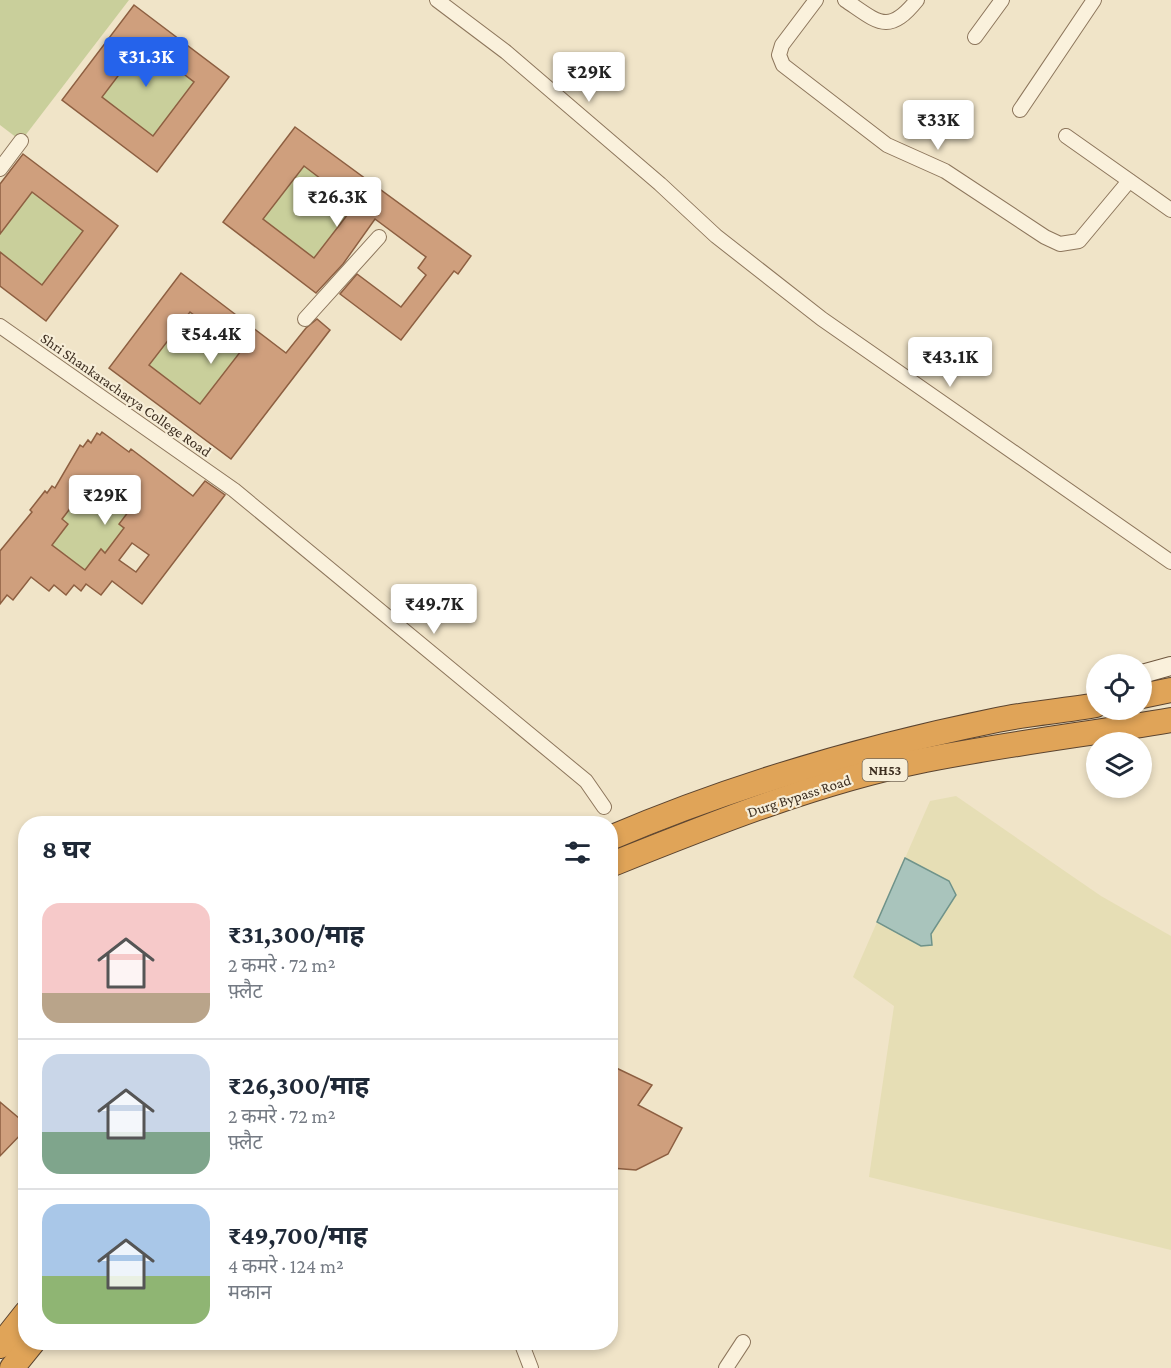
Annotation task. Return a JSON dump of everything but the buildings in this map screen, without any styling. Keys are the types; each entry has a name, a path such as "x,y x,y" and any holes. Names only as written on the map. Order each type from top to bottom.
{"highway":[{"path":"1152,694 1171,690"},
{"name":"Durg Bypass Road","path":"618,835 669,813 846,756 1000,719 1086,706"},
{"name":"Durg Bypass Road","path":"618,862 678,837 843,781 925,760 1171,720"},
{"path":"0,1346 18,1323"},
{"path":"12,1368 27,1350"}],"street":[{"path":"437,0 515,60 660,183 716,236 822,319 1171,562"},
{"path":"816,0 782,45 779,55 783,65 887,145 945,171 1046,237 1060,244 1079,241 1129,180"},
{"path":"845,0 874,19 890,22 901,18 917,0"},
{"path":"975,37 1002,0"},
{"path":"1020,110 1094,0"},
{"path":"1066,136 1171,210"},
{"path":"0,169 21,141"},
{"path":"305,319 379,237"},
{"name":"Shri Shankaracharya College Road","path":"0,326 234,490 586,781 604,807"},
{"path":"1152,671 1171,666"},
{"path":"726,1368 743,1342"},
{"path":"524,1350 531,1368"}],"shaded area":[{"path":"956,796 1101,896 1171,936 1171,1250 869,1177 894,1006 853,977 930,801"}],"green space":[{"path":"0,0 129,0 21,141 0,125"},
{"path":"143,43 194,82 153,136 102,97"},
{"path":"304,166 355,205 314,258 263,219"},
{"path":"32,192 83,231 42,285 0,252 0,234"},
{"path":"190,312 241,351 200,404 149,365"},
{"path":"103,470 106,481 135,503 124,528 105,553 100,550 92,562 90,574 46,540 60,535 68,524 62,519 82,493 90,499 97,489"}],"water":[{"path":"905,858 949,881 956,895 931,934 932,945 921,946 877,922"}]}
